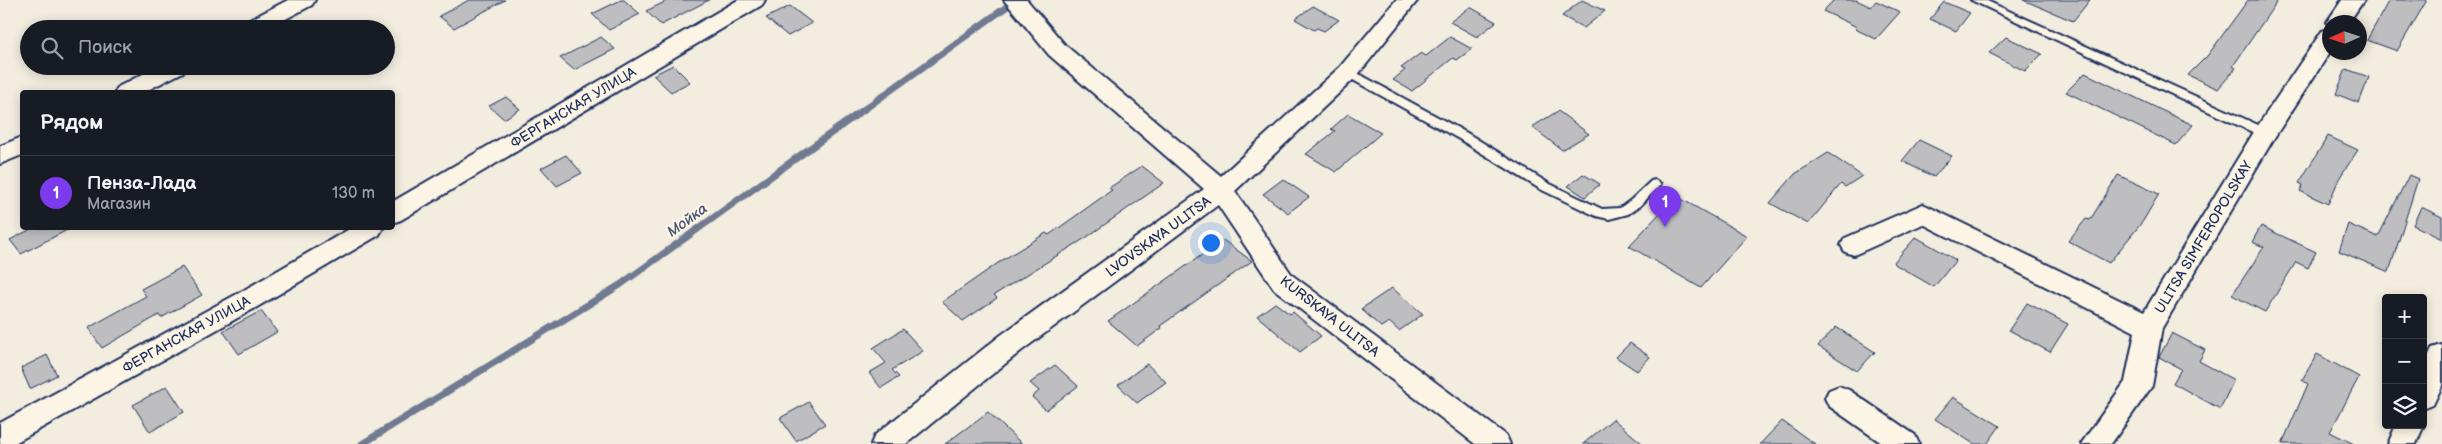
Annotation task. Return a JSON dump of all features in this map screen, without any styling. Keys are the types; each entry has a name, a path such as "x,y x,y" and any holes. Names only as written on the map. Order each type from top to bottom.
{"street":[{"path":"267,20 304,0"},
{"name":"ФЕРГАНСКАЯ УЛИЦА","path":"395,212 754,0"},
{"name":"KURSKAYA ULITSA","path":"1015,0 1057,50 1221,190 1283,282 1496,444"},
{"name":"LVOVSKAYA ULITSA","path":"885,444 1011,343 1221,190 1348,72 1407,0"},
{"path":"2343,15 2353,0"},
{"name":"ULITSA SIMFEROPOLSKAY","path":"2095,444 2138,386 2149,327 2265,133 2322,48"},
{"path":"130,90 159,75"},
{"path":"0,156 20,146"},
{"path":"1854,245 1923,213 2149,327"},
{"name":"ФЕРГАНСКАЯ УЛИЦА","path":"0,436 248,300 367,230"},
{"path":"2427,388 2442,356"},
{"path":"1839,398 1905,444"},
{"path":"2402,444 2408,429"}],"lane":[{"path":"1976,0 2265,133"},
{"path":"1348,72 1463,136 1544,186 1600,213 1610,215 1625,213 1655,184"}],"building":[{"path":"469,0 505,0 454,28 439,16"},
{"path":"624,0 640,14 609,30 592,14"},
{"path":"669,0 709,0 661,25 646,11"},
{"path":"1582,0 1605,11 1584,28 1562,16"},
{"path":"1834,0 1856,0 1871,7 1876,1 1900,12 1876,39 1855,29 1857,27 1823,11"},
{"path":"2023,0 2090,0 2073,21"},
{"path":"2248,0 2278,0 2233,66 2236,68 2218,89 2188,75 2208,55"},
{"path":"2389,0 2427,0 2397,51 2367,40"},
{"path":"1944,2 1970,13 1956,31 1930,19"},
{"path":"790,6 812,23 788,36 766,18"},
{"path":"1313,6 1339,20 1324,31 1317,28 1314,30 1295,19"},
{"path":"1470,7 1496,22 1477,37 1450,22"},
{"path":"601,37 615,49 574,70 560,58"},
{"path":"1450,37 1472,49 1457,60 1453,58 1412,91 1393,80 1405,70 1401,68 1421,53 1426,56"},
{"path":"2006,37 2042,54 2025,71 1989,53"},
{"path":"673,65 690,82 671,92 653,75"},
{"path":"2346,69 2369,77 2359,103 2336,94"},
{"path":"2085,73 2193,125 2176,145 2066,92"},
{"path":"506,97 520,109 504,119 489,106"},
{"path":"1558,111 1589,134 1562,150 1532,127"},
{"path":"1348,114 1381,133 1336,172 1306,154 1335,131 1331,129"},
{"path":"2328,136 2358,150 2340,177 2328,204 2300,191 2303,185 2299,183"},
{"path":"1919,140 1952,156 1934,177 1902,161"},
{"path":"1828,153 1862,176 1845,187 1841,184 1808,224 1770,203 1795,174"},
{"path":"566,155 582,173 557,186 541,168"},
{"path":"1142,166 1164,183 1087,237 994,295 997,298 963,321 942,302 1001,261 1046,233 1049,235 1112,190 1109,188"},
{"path":"1583,174 1600,184 1585,197 1568,186"},
{"path":"2118,175 2159,194 2143,221 2109,263 2068,241 2086,219 2090,220"},
{"path":"2409,175 2418,179 2389,272 2339,251 2348,224 2378,237"},
{"path":"1283,179 1309,197 1288,213 1263,194"},
{"path":"1676,196 1747,236 1701,288 1629,246"},
{"path":"2421,207 2442,217 2442,239 2413,225"},
{"path":"2261,226 2316,252 2308,268 2296,262 2265,312 2232,295 2264,247 2252,242"},
{"path":"29,230 67,230 21,254 10,240"},
{"path":"1916,237 1956,260 1934,287 1893,263"},
{"path":"1223,240 1252,261 1160,326 1162,328 1137,346 1108,321"},
{"path":"182,267 202,295 161,318 159,315 102,348 88,328 146,296 141,289"},
{"path":"1392,288 1423,314 1399,331 1389,322 1381,327 1361,309"},
{"path":"1275,303 1290,314 1293,312 1321,336 1300,352 1257,316"},
{"path":"2027,303 2068,324 2050,352 2009,330"},
{"path":"261,311 277,332 239,354 223,331"},
{"path":"1836,327 1875,352 1857,371 1818,346"},
{"path":"903,329 923,351 892,370 899,377 881,388 869,373 886,363 873,348"},
{"path":"2172,333 2205,350 2199,361 2234,380 2220,409 2173,383 2181,369 2159,357"},
{"path":"1630,343 1650,357 1637,371 1616,357"},
{"path":"2317,354 2359,377 2330,432 2354,444 2282,444 2308,384 2302,380"},
{"path":"47,355 57,375 30,389 21,368"},
{"path":"1147,364 1166,382 1137,403 1118,385"},
{"path":"1055,365 1078,386 1046,410 1032,397 1039,391 1030,383"},
{"path":"167,386 184,412 150,432 133,405"},
{"path":"1953,397 2000,426 1987,444 1974,444 1935,419"},
{"path":"809,402 825,424 796,441 780,418"},
{"path":"988,412 1022,444 945,444"},
{"path":"1613,419 1643,444 1583,444"},
{"path":"1782,421 1815,444 1760,444"}],"waterway":[{"name":"Мойка","path":"362,444 620,285 1016,0"}],"place":[{"name":"Пенза-Лада","path":"1665,227"}]}
